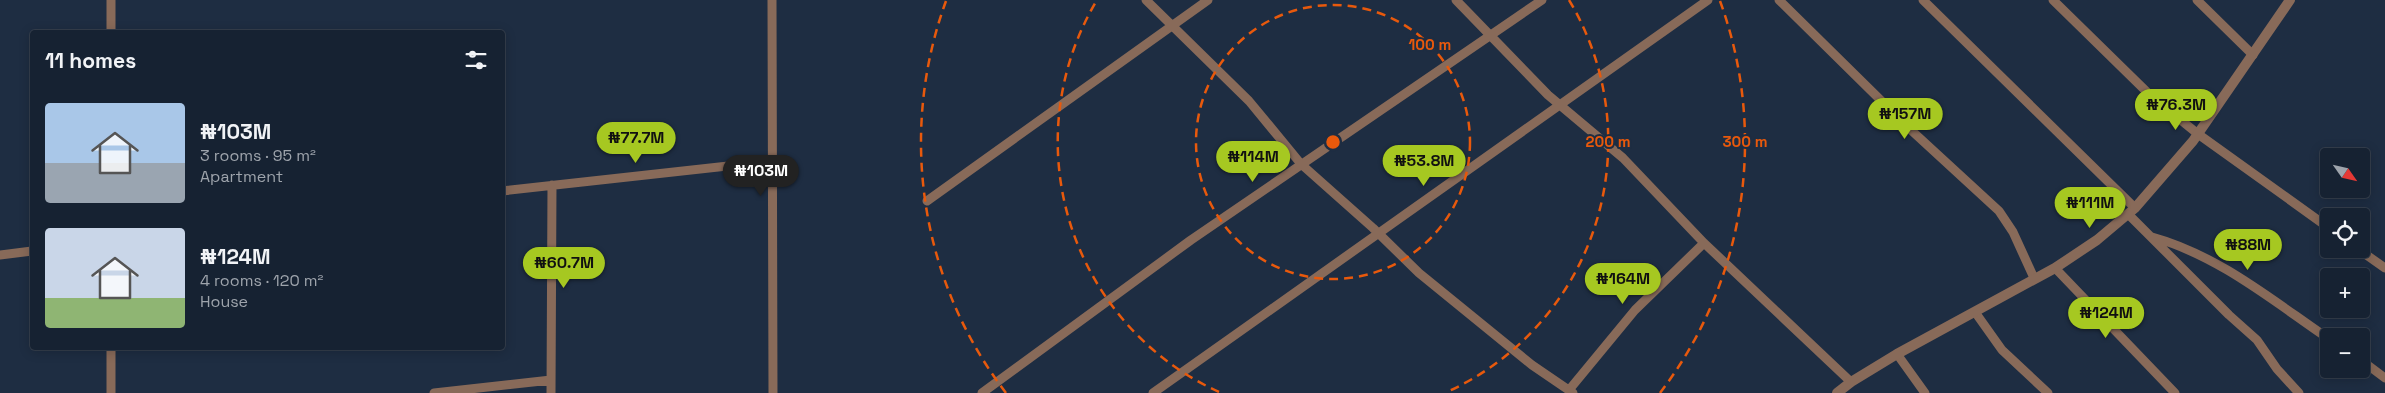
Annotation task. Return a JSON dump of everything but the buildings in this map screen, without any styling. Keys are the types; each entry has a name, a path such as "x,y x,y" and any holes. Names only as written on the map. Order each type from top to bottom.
{"street":[{"path":"111,30 112,0"},
{"path":"772,0 773,393"},
{"path":"1146,0 1249,101 1301,164 1419,273 1532,365 1571,392 1634,310 1704,243"},
{"path":"927,201 1208,0"},
{"path":"1456,0 1560,105 1623,158 1704,243 1851,382"},
{"path":"982,393 1191,240 1542,0"},
{"path":"1153,393 1708,0"},
{"path":"1779,0 1912,131 1999,211 2014,232 2034,278"},
{"path":"1923,0 2132,211 2152,237 2223,309 2257,340 2277,369 2298,393"},
{"path":"2053,0 2150,95 2198,134 2320,222"},
{"path":"2197,0 2253,54"},
{"path":"1837,393 1851,382 1897,354 2055,268 2097,240 2132,211 2198,134 2290,0"},
{"path":"505,191 773,161"},
{"path":"551,393 552,185"},
{"path":"2152,237 2177,244 2205,257 2320,332"},
{"path":"0,255 30,251"},
{"path":"2370,257 2385,268"},
{"path":"2055,268 2175,393"},
{"path":"1974,312 2002,350 2048,393"},
{"path":"111,350 111,393"},
{"path":"1897,354 1925,393"},
{"path":"2370,367 2385,378"},
{"path":"434,393 551,380"}]}
